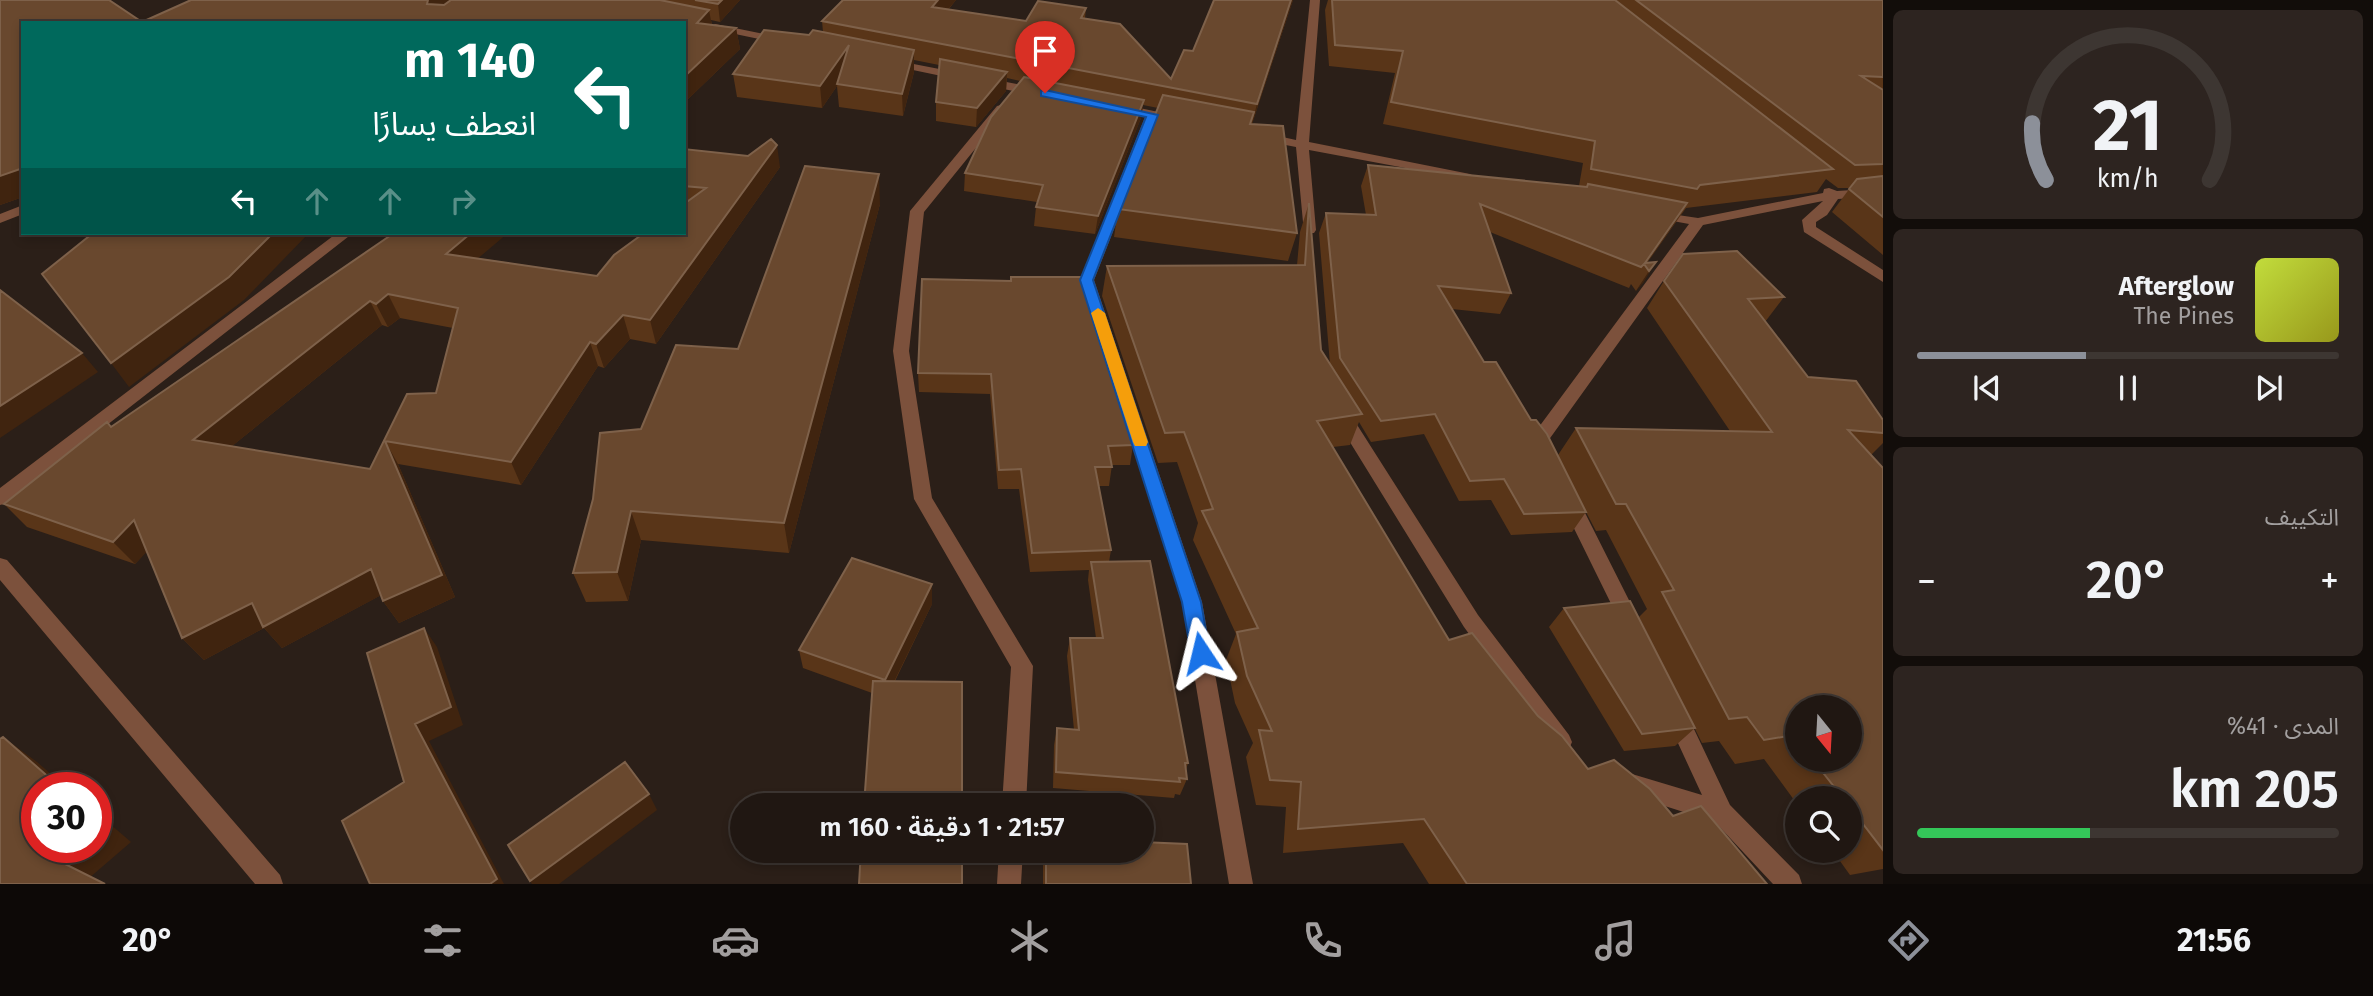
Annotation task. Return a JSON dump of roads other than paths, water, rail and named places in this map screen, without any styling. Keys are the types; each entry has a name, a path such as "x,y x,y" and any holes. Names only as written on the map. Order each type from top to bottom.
{"street":[{"path":"1310,242 1302,145 1315,0"},
{"path":"703,25 799,44"},
{"path":"881,61 1045,93"},
{"path":"1015,793 1022,666 923,499 901,351 917,211 1018,88"},
{"path":"1112,107 1193,123"},
{"path":"1152,115 1087,280 1192,602 1241,884"},
{"path":"1248,134 1480,180"},
{"path":"1644,211 1698,222 1828,191 1883,192"},
{"path":"1828,191 1822,212 1809,219 1809,229 1883,277"},
{"path":"0,219 21,210"},
{"path":"1551,464 1539,440 1698,222"},
{"path":"0,498 343,235"},
{"path":"1328,392 1471,621 1573,758"},
{"path":"1563,488 1642,646"},
{"path":"0,566 271,884"},
{"path":"1666,694 1722,813 1790,884"},
{"path":"1619,781 1722,813"},
{"path":"1009,884 1010,863"}]}
